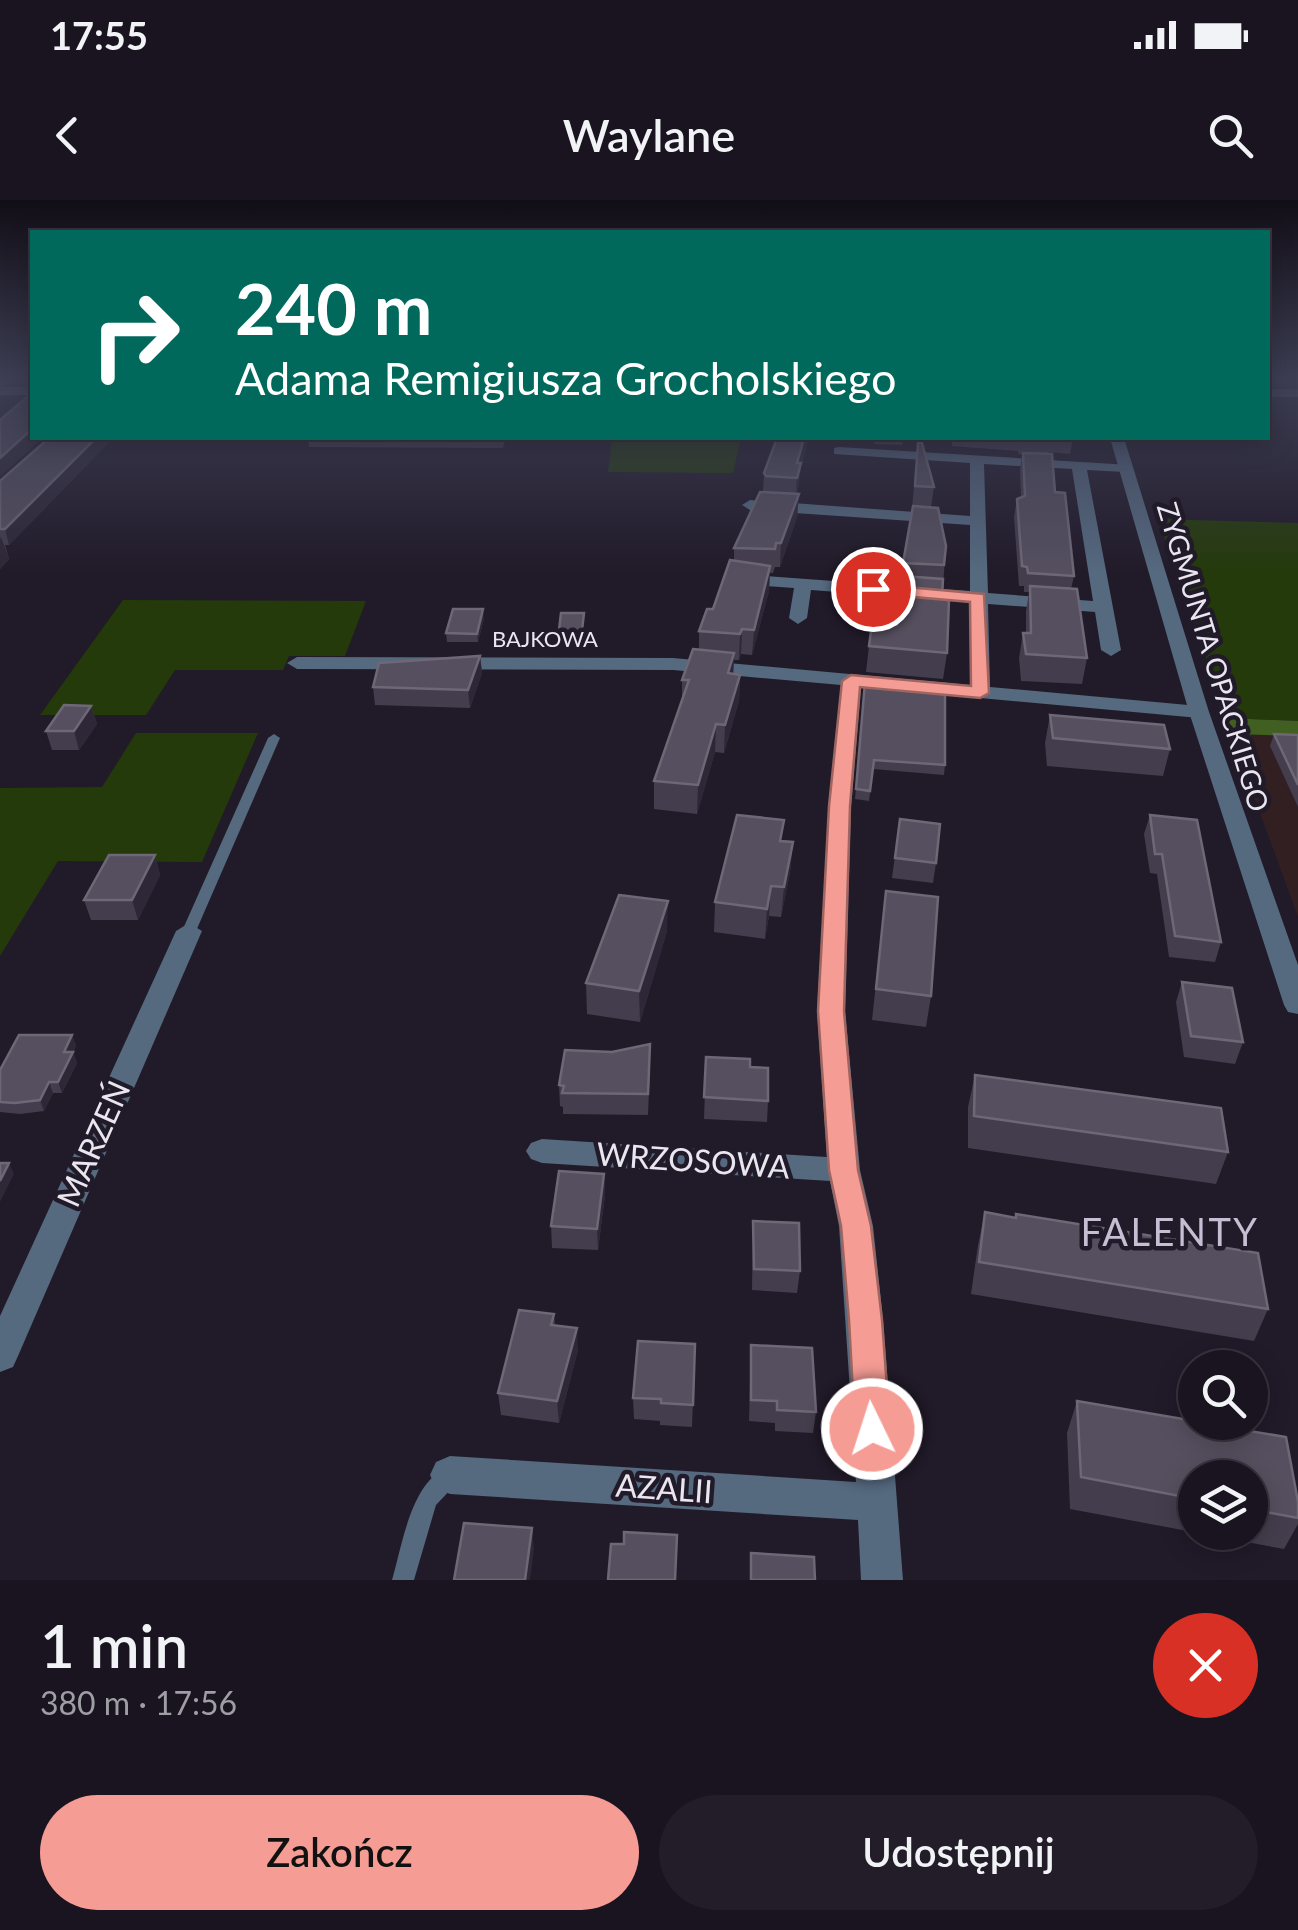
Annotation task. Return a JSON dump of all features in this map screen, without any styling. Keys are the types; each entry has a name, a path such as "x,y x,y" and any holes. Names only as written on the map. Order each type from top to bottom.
{"street":[{"path":"929,457 930,443"},
{"name":"ZYGMUNTA OPACKIEGO","path":"1119,443 1199,712 1298,1006"},
{"path":"839,450 1126,468"},
{"path":"977,460 980,693"},
{"path":"1079,466 1111,650"},
{"path":"750,504 821,516 977,521"},
{"path":"736,579 1103,607"},
{"path":"798,618 803,584"},
{"name":"BAJKOWA","path":"298,663 673,664 1199,712"},
{"path":"851,681 840,806 831,999 844,1170 856,1226 866,1320 882,1580"},
{"name":"MARZEŃ","path":"0,1356 188,931"},
{"name":"WRZOSOWA","path":"542,1151 844,1170"},
{"name":"AZALII","path":"450,1476 877,1502"}],"lane":[{"path":"188,931 274,738"},
{"path":"403,1580 427,1500 436,1485 450,1476"}],"shaded area":[{"path":"1231,734 1298,736 1298,917"}],"green space":[{"path":"611,443 740,443 733,473 608,472"},
{"path":"1158,519 1298,523 1298,721 1226,718"},
{"path":"123,600 366,601 345,656 289,656 283,670 175,670 146,715 40,715"},
{"path":"1226,718 1298,721 1298,736 1231,734"},
{"path":"136,733 258,733 202,862 58,861 0,956 0,788 102,787"}],"building":[{"path":"0,443 16,443 0,458"},
{"path":"43,443 91,443 5,529 0,529 0,481"},
{"path":"775,443 802,443 797,478 764,473"},
{"path":"918,443 922,443 934,487 915,486"},
{"path":"1023,453 1052,454 1055,492 1065,493 1074,576 1028,573 1027,567 1022,566 1017,499 1025,496"},
{"path":"760,492 799,494 781,543 776,543 775,549 734,548"},
{"path":"913,506 938,508 946,546 944,565 903,563"},
{"path":"730,560 770,566 754,630 742,629 740,634 699,631 707,609 713,609"},
{"path":"902,576 943,579 942,598 949,599 947,653 869,646 872,623 897,625"},
{"path":"1030,586 1077,589 1087,658 1026,654 1023,633 1031,633"},
{"path":"453,609 483,609 477,634 446,633"},
{"path":"561,613 584,613 581,639 558,639"},
{"path":"693,649 734,653 728,673 740,675 725,725 716,724 698,785 654,781 689,680 682,680"},
{"path":"480,656 468,690 373,687 379,663"},
{"path":"865,682 945,689 945,765 874,760 870,791 856,789"},
{"path":"64,705 91,706 74,731 46,731"},
{"path":"1050,715 1164,725 1170,749 1053,738"},
{"path":"1274,734 1298,735 1298,785"},
{"path":"737,815 784,820 780,841 793,842 784,887 771,886 767,909 715,902"},
{"path":"1150,815 1197,820 1221,942 1175,936 1162,854 1155,854"},
{"path":"900,819 940,824 936,863 895,858"},
{"path":"109,855 155,855 132,900 84,900"},
{"path":"886,891 938,897 931,996 876,989"},
{"path":"619,895 668,901 639,991 586,983"},
{"path":"1182,982 1232,988 1243,1042 1191,1036"},
{"path":"19,1035 72,1035 64,1052 73,1052 58,1082 49,1082 40,1100 0,1102 0,1070"},
{"path":"650,1044 648,1094 562,1093 564,1086 559,1085 565,1050 612,1052"},
{"path":"706,1057 750,1059 750,1067 768,1068 768,1101 704,1097"},
{"path":"975,1075 1221,1108 1228,1152 974,1116"},
{"path":"0,1163 9,1163 0,1181"},
{"path":"559,1171 604,1174 597,1229 551,1226"},
{"path":"985,1212 1258,1253 1268,1309 979,1262"},
{"path":"753,1221 799,1223 800,1271 754,1269"},
{"path":"519,1310 554,1314 551,1325 577,1328 557,1401 498,1393"},
{"path":"638,1341 695,1344 693,1405 633,1398"},
{"path":"751,1345 812,1348 816,1412 777,1410 777,1401 751,1400"},
{"path":"1077,1401 1178,1418 1178,1440 1268,1440 1268,1434 1286,1437 1298,1518 1268,1512 1268,1460 1178,1460 1178,1496 1081,1477"},
{"path":"464,1523 532,1528 525,1580 454,1580"},
{"path":"624,1532 677,1535 675,1580 608,1580 611,1544 624,1544"},
{"path":"751,1553 814,1557 815,1580 751,1580"}],"district":[{"name":"FALENTY","path":"1170,1233"}],"route":[{"path":"872,1429 866,1320 856,1226 844,1170 831,1011 840,806 851,681 980,693 978,598 873,589"}]}
